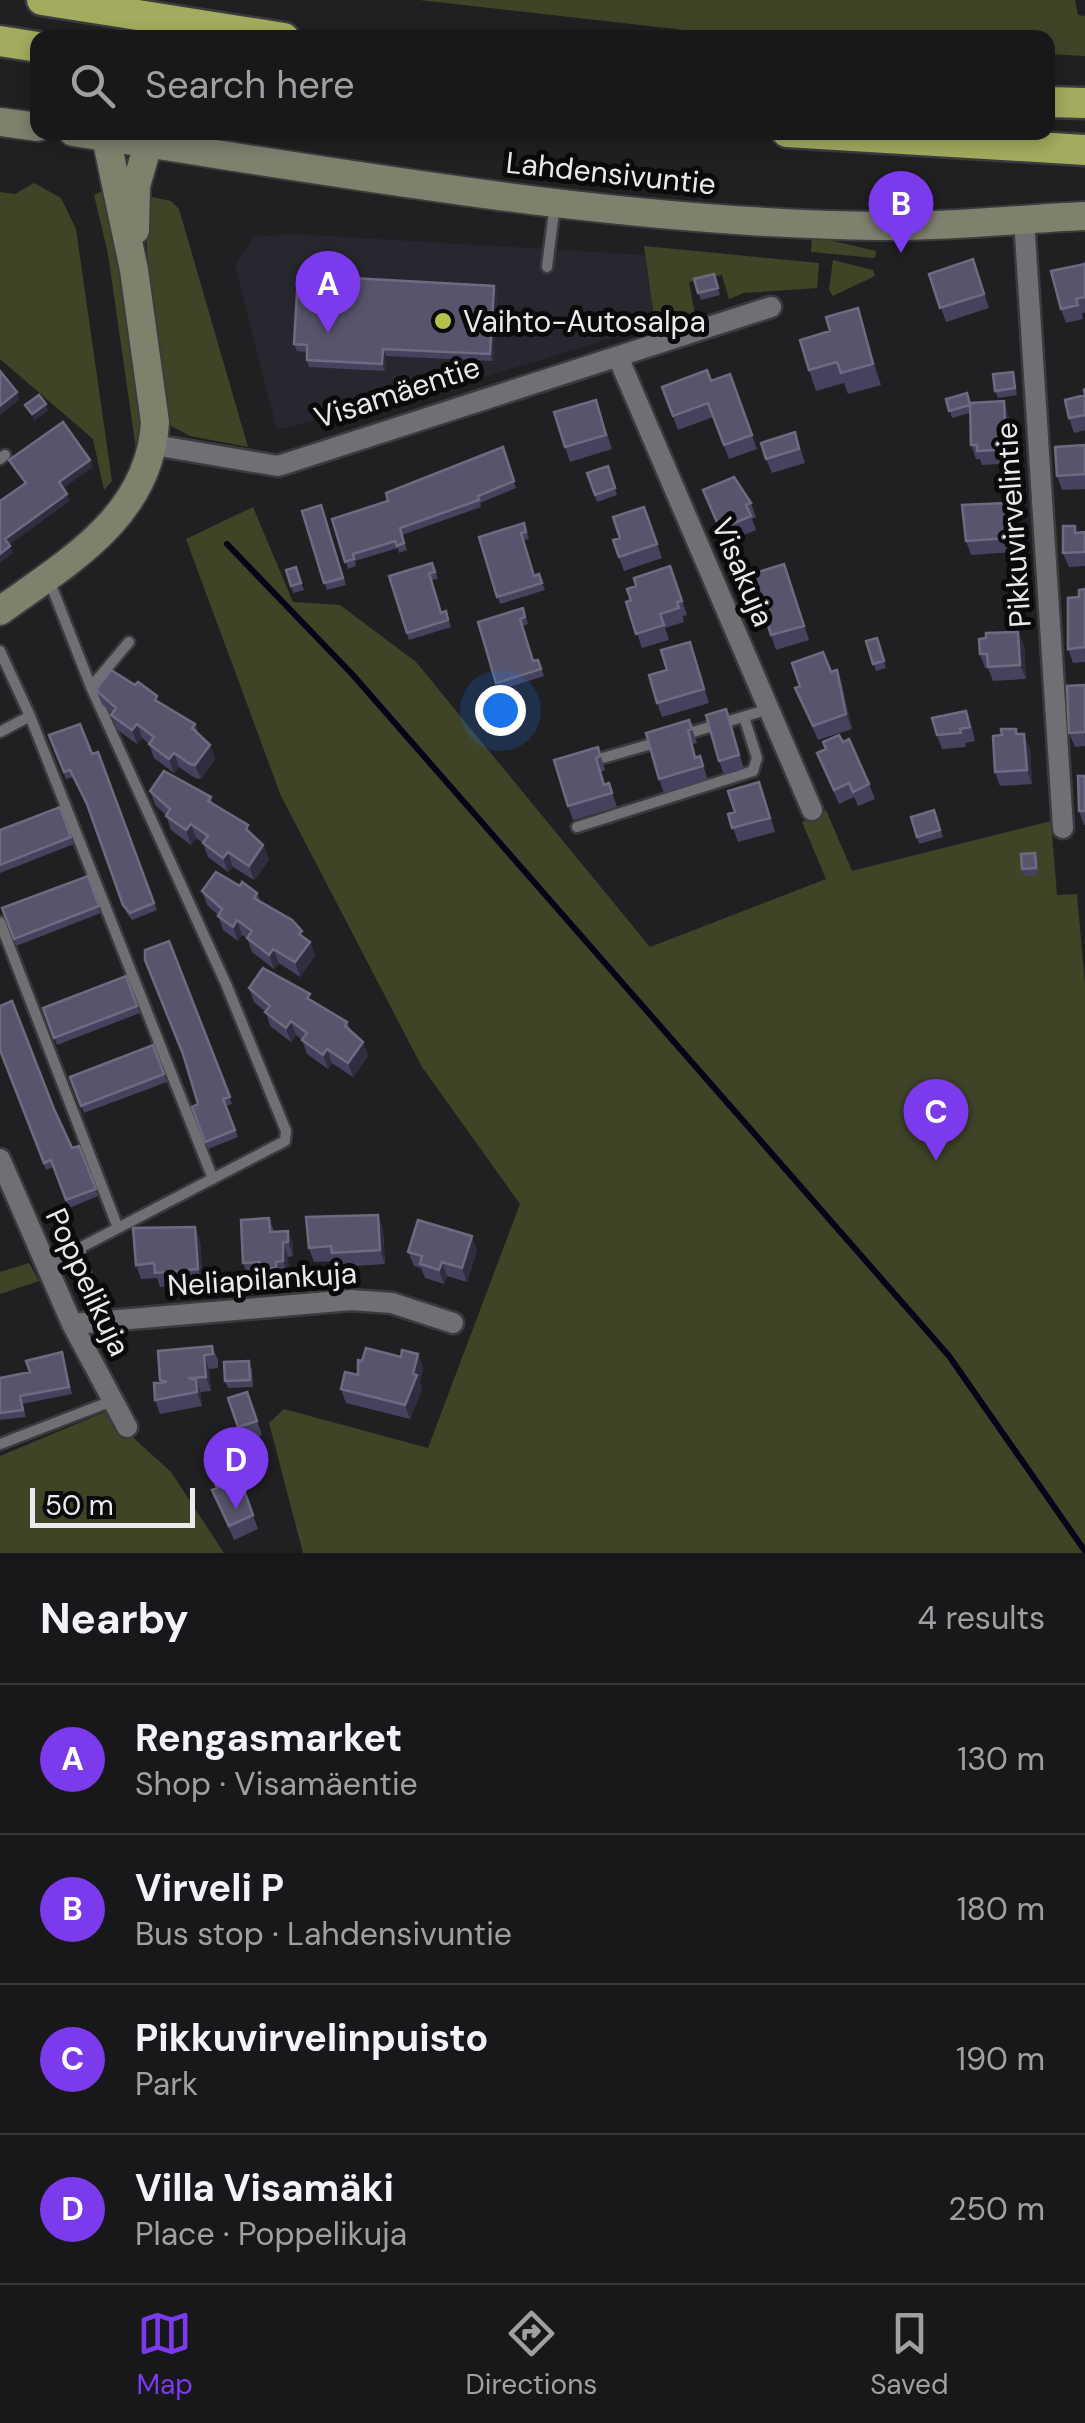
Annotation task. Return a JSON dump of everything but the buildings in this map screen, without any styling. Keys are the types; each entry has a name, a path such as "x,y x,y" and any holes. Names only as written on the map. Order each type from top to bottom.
{"highway":[{"path":"42,0 233,30"},
{"path":"0,41 30,46"},
{"path":"1055,102 1085,104"},
{"path":"919,140 1085,150"}],"main road":[{"path":"0,122 30,126"},
{"path":"0,611 90,548 112,526 142,475 154,445 134,270 107,140"},
{"name":"Lahdensivuntie","path":"124,140 555,200 715,217 881,226 1085,216"},
{"path":"134,270 136,186 148,144"}],"street":[{"name":"Pikkuvirvelintie","path":"1024,219 1062,828"},
{"name":"Visamäentie","path":"154,445 278,466 771,307"},
{"name":"Visakuja","path":"618,357 812,810"},
{"name":"Poppelikuja","path":"0,1159 72,1324 127,1427"},
{"name":"Neliapilankuja","path":"72,1324 351,1300 392,1302 452,1323"}],"lane":[{"path":"547,267 555,200"},
{"path":"46,1266 285,1141 286,1131 226,984 92,688 47,577"},
{"path":"92,688 130,642"},
{"path":"0,652 30,716 212,1179"},
{"path":"589,762 769,710"},
{"path":"0,732 30,716"},
{"path":"577,826 753,771 757,758 744,717"},
{"path":"0,922 118,1228"},
{"path":"0,1444 112,1401"}],"shaded area":[{"path":"293,234 645,255 655,325 491,375 277,430 235,265 254,237"}],"green space":[{"path":"419,0 1075,0 1078,15 1085,16 1085,56 1055,54 1055,30 684,30"},
{"path":"34,183 61,198 76,229 112,481 104,490 93,439 0,359 0,192 15,194"},
{"path":"107,189 145,422 137,456 108,254 94,195"},
{"path":"152,197 171,201 179,209 248,447 190,436 164,422 152,337 145,214"},
{"path":"812,236 876,251 875,258 811,252"},
{"path":"644,246 819,263 817,288 744,293 729,299 722,275 689,282 695,315 655,325"},
{"path":"833,260 873,270 875,276 833,296 829,290"},
{"path":"253,507 293,602 340,605 416,662 650,947 826,879 802,822 826,810 852,871 1051,821 1057,895 1077,894 1085,985 1085,1553 303,1553 269,1423 284,1409 428,1448 520,1204 422,1067 281,796 186,539"},
{"path":"29,1263 39,1281 0,1294 0,1272"},
{"path":"105,1412 171,1472 224,1553 0,1553 0,1456"}],"waterway":[{"path":"227,544 352,674 949,1356 1085,1551"}],"place":[{"name":"Virveli P","path":"901,253"},
{"name":"Vaihto-Autosalpa","path":"443,321"},
{"name":"Rengasmarket","path":"328,333"},
{"name":"Pikkuvirvelinpuisto","path":"936,1161"},
{"name":"Villa Visamäki","path":"236,1509"}]}
